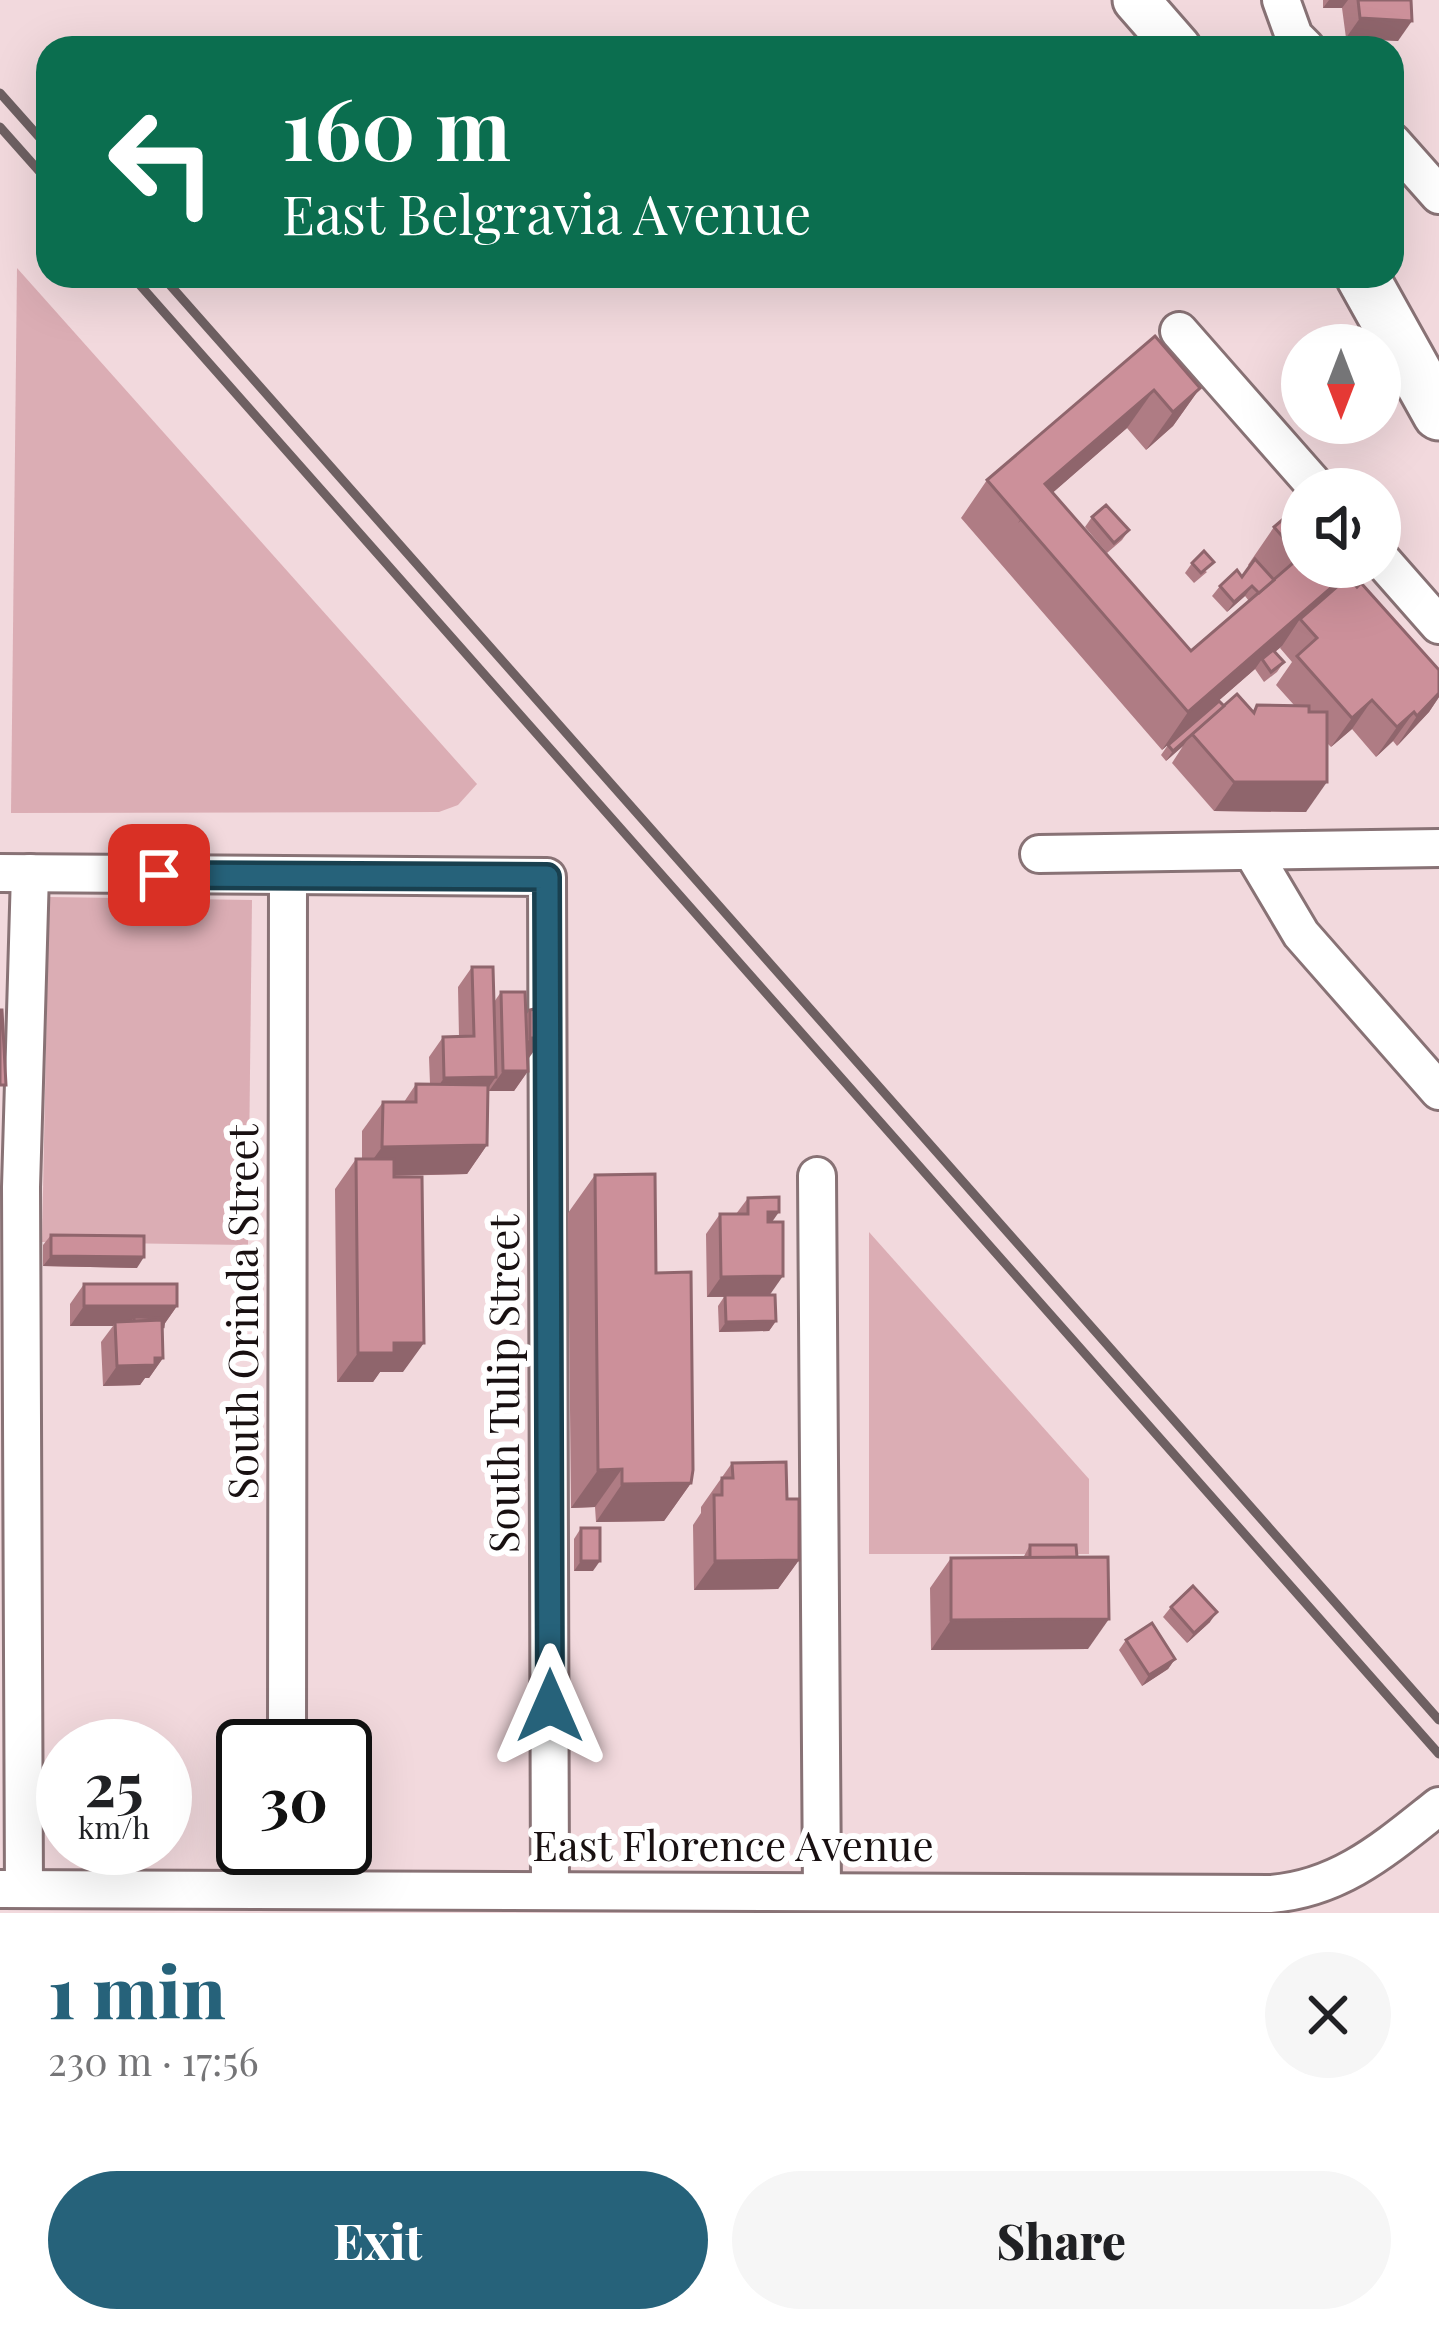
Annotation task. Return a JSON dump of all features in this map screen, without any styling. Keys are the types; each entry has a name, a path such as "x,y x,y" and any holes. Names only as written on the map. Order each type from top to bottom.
{"highway":[{"path":"1369,288 1439,414"},
{"path":"1389,288 1439,345"}],"main road":[{"path":"1136,0 1168,36"}],"street":[{"path":"1281,0 1294,36"},
{"path":"1404,156 1439,195"},
{"path":"1179,331 1300,468"},
{"path":"1401,582 1439,625"},
{"path":"1039,854 1439,848"},
{"path":"1252,853 1300,934 1439,1091"},
{"path":"12,1889 21,1187 15,873 288,877"},
{"name":"South Tulip Street","path":"288,877 547,877 550,1890"},
{"name":"South Orinda Street","path":"287,1719 288,877"},
{"path":"817,1176 822,1891"},
{"name":"East Florence Avenue","path":"12,1889 287,1888 488,1901 550,1890 822,1891 1214,1904 1320,1886 1372,1859 1439,1806"},
{"path":"287,1875 287,1888"}],"shaded area":[{"path":"17,268 477,784 458,805 439,812 11,813"},
{"path":"49,897 252,900 248,1245 42,1242"},
{"path":"869,1232 1089,1479 1089,1554 869,1554"}],"building":[{"path":"1358,0 1411,0 1412,21 1360,18"},
{"path":"1155,336 1200,388 1173,412 1154,390 1045,484 1191,651 1281,573 1281,588 1331,588 1188,712 987,480"},
{"path":"1106,505 1129,530 1114,543 1092,517"},
{"path":"1204,551 1214,562 1201,573 1192,563"},
{"path":"1255,559 1274,580 1259,593 1252,586 1234,602 1220,586 1237,570 1242,577"},
{"path":"1335,588 1365,588 1439,670 1439,693 1417,716 1414,712 1397,727 1372,700 1352,718 1297,656 1317,638 1300,619"},
{"path":"1273,650 1284,662 1271,672 1262,659"},
{"path":"1237,694 1254,713 1257,705 1309,706 1309,712 1327,712 1327,782 1234,782 1192,734"},
{"path":"1219,701 1224,706 1173,751 1168,745"},
{"path":"472,967 493,967 496,1077 444,1078 443,1037 474,1036"},
{"path":"501,992 525,992 528,1071 503,1071"},
{"path":"543,1007 543,1038 530,1038 530,1010"},
{"path":"2,1010 6,1085 0,1085"},
{"path":"416,1084 488,1085 487,1145 382,1147 383,1102 416,1102"},
{"path":"356,1159 394,1159 394,1177 422,1177 424,1343 394,1343 394,1353 358,1353"},
{"path":"655,1174 656,1273 691,1272 693,1470 691,1483 622,1484 622,1469 598,1470 595,1175"},
{"path":"779,1197 779,1212 768,1212 768,1222 783,1222 783,1276 721,1277 720,1214 748,1214 748,1198"},
{"path":"51,1235 144,1236 144,1257 51,1256"},
{"path":"84,1284 177,1284 177,1306 84,1306"},
{"path":"725,1295 775,1295 776,1321 726,1322"},
{"path":"134,1317 164,1318 163,1328 162,1320 134,1321"},
{"path":"162,1320 163,1358 155,1358 155,1365 117,1366 115,1322"},
{"path":"786,1462 787,1499 799,1499 799,1560 715,1561 714,1495 722,1495 722,1478 733,1478 732,1463"},
{"path":"581,1528 600,1528 600,1561 581,1561"},
{"path":"1030,1545 1076,1545 1077,1557 1030,1558"},
{"path":"1108,1557 1109,1619 951,1620 951,1558"},
{"path":"1193,1586 1217,1612 1194,1633 1171,1607"},
{"path":"1152,1623 1175,1659 1149,1675 1126,1640"}],"railway":[{"path":"0,93 36,134"},
{"path":"0,127 36,168"},
{"path":"143,288 1439,1754"},
{"path":"173,288 1439,1720"}],"route":[{"path":"159,875 547,877 550,1706"}]}
